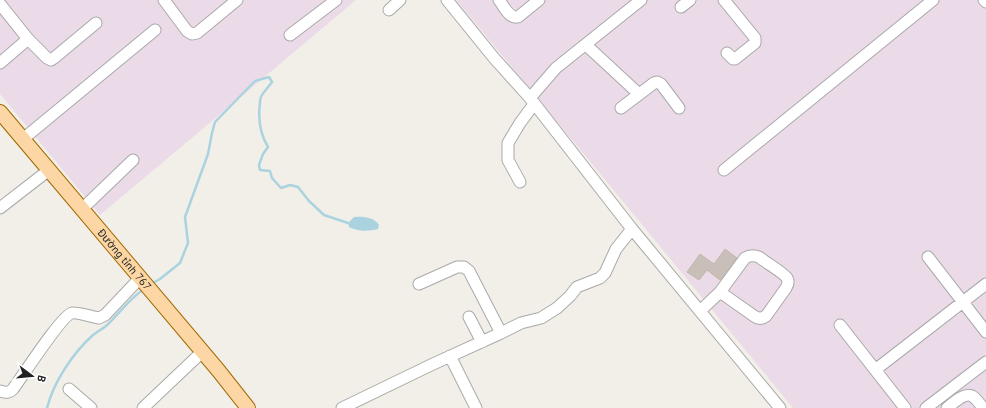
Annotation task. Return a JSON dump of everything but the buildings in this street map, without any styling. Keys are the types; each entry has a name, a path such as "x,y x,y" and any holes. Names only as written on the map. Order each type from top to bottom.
{"main road":[{"name":"Đường tỉnh 767","path":"0,112 218,370 248,408"}],"street":[{"path":"164,0 187,31 192,34 197,33 237,0"},
{"path":"290,35 336,0"},
{"path":"389,10 400,0"},
{"path":"447,0 494,58 532,101 632,229 780,408"},
{"path":"499,0 510,16 514,18 518,17 539,0"},
{"path":"520,182 508,160 508,143 532,101 556,68 641,0"},
{"path":"681,8 690,0"},
{"path":"724,0 756,40 755,43 736,59 733,59 727,52"},
{"path":"724,170 933,0"},
{"path":"0,4 28,39 47,58 51,60 96,23"},
{"path":"23,139 155,30"},
{"path":"0,63 28,39"},
{"path":"586,45 639,94"},
{"path":"620,108 657,82 661,84 679,108"},
{"path":"82,209 132,160"},
{"path":"0,208 49,170"},
{"path":"342,408 521,323 541,318 557,308 577,287 600,278 605,273 616,249 632,229"},
{"path":"700,311 720,292 745,258 750,256 759,257 784,275 788,280 786,288 766,316 761,318 756,318 720,292"},
{"path":"928,257 986,332"},
{"path":"419,284 457,267 464,267 469,270 501,333"},
{"path":"0,391 4,393 13,389 67,315 73,312 99,318 145,284"},
{"path":"875,370 986,284"},
{"path":"469,317 482,342"},
{"path":"840,325 905,408"},
{"path":"144,408 202,352"},
{"path":"450,356 476,408"},
{"path":"926,408 984,367"},
{"path":"69,389 91,408"},
{"path":"947,408 963,396 970,395 973,396 983,408"}],"shaded area":[{"path":"0,0 356,0 100,215 0,94"},
{"path":"456,0 986,0 986,408 793,408"}],"water":[{"path":"354,217 365,217 374,220 379,225 378,229 364,231 349,227 348,223"}],"waterway":[{"path":"151,284 160,279 180,263 188,243 185,217 208,154 215,122 255,81 269,77 272,82 262,94 260,100 260,126 268,147 263,154 259,165 260,170 270,171 272,178 281,188 290,185 298,187 309,201 324,215 348,223"},
{"path":"47,408 59,378 78,350 93,335 106,326 144,289"}]}
